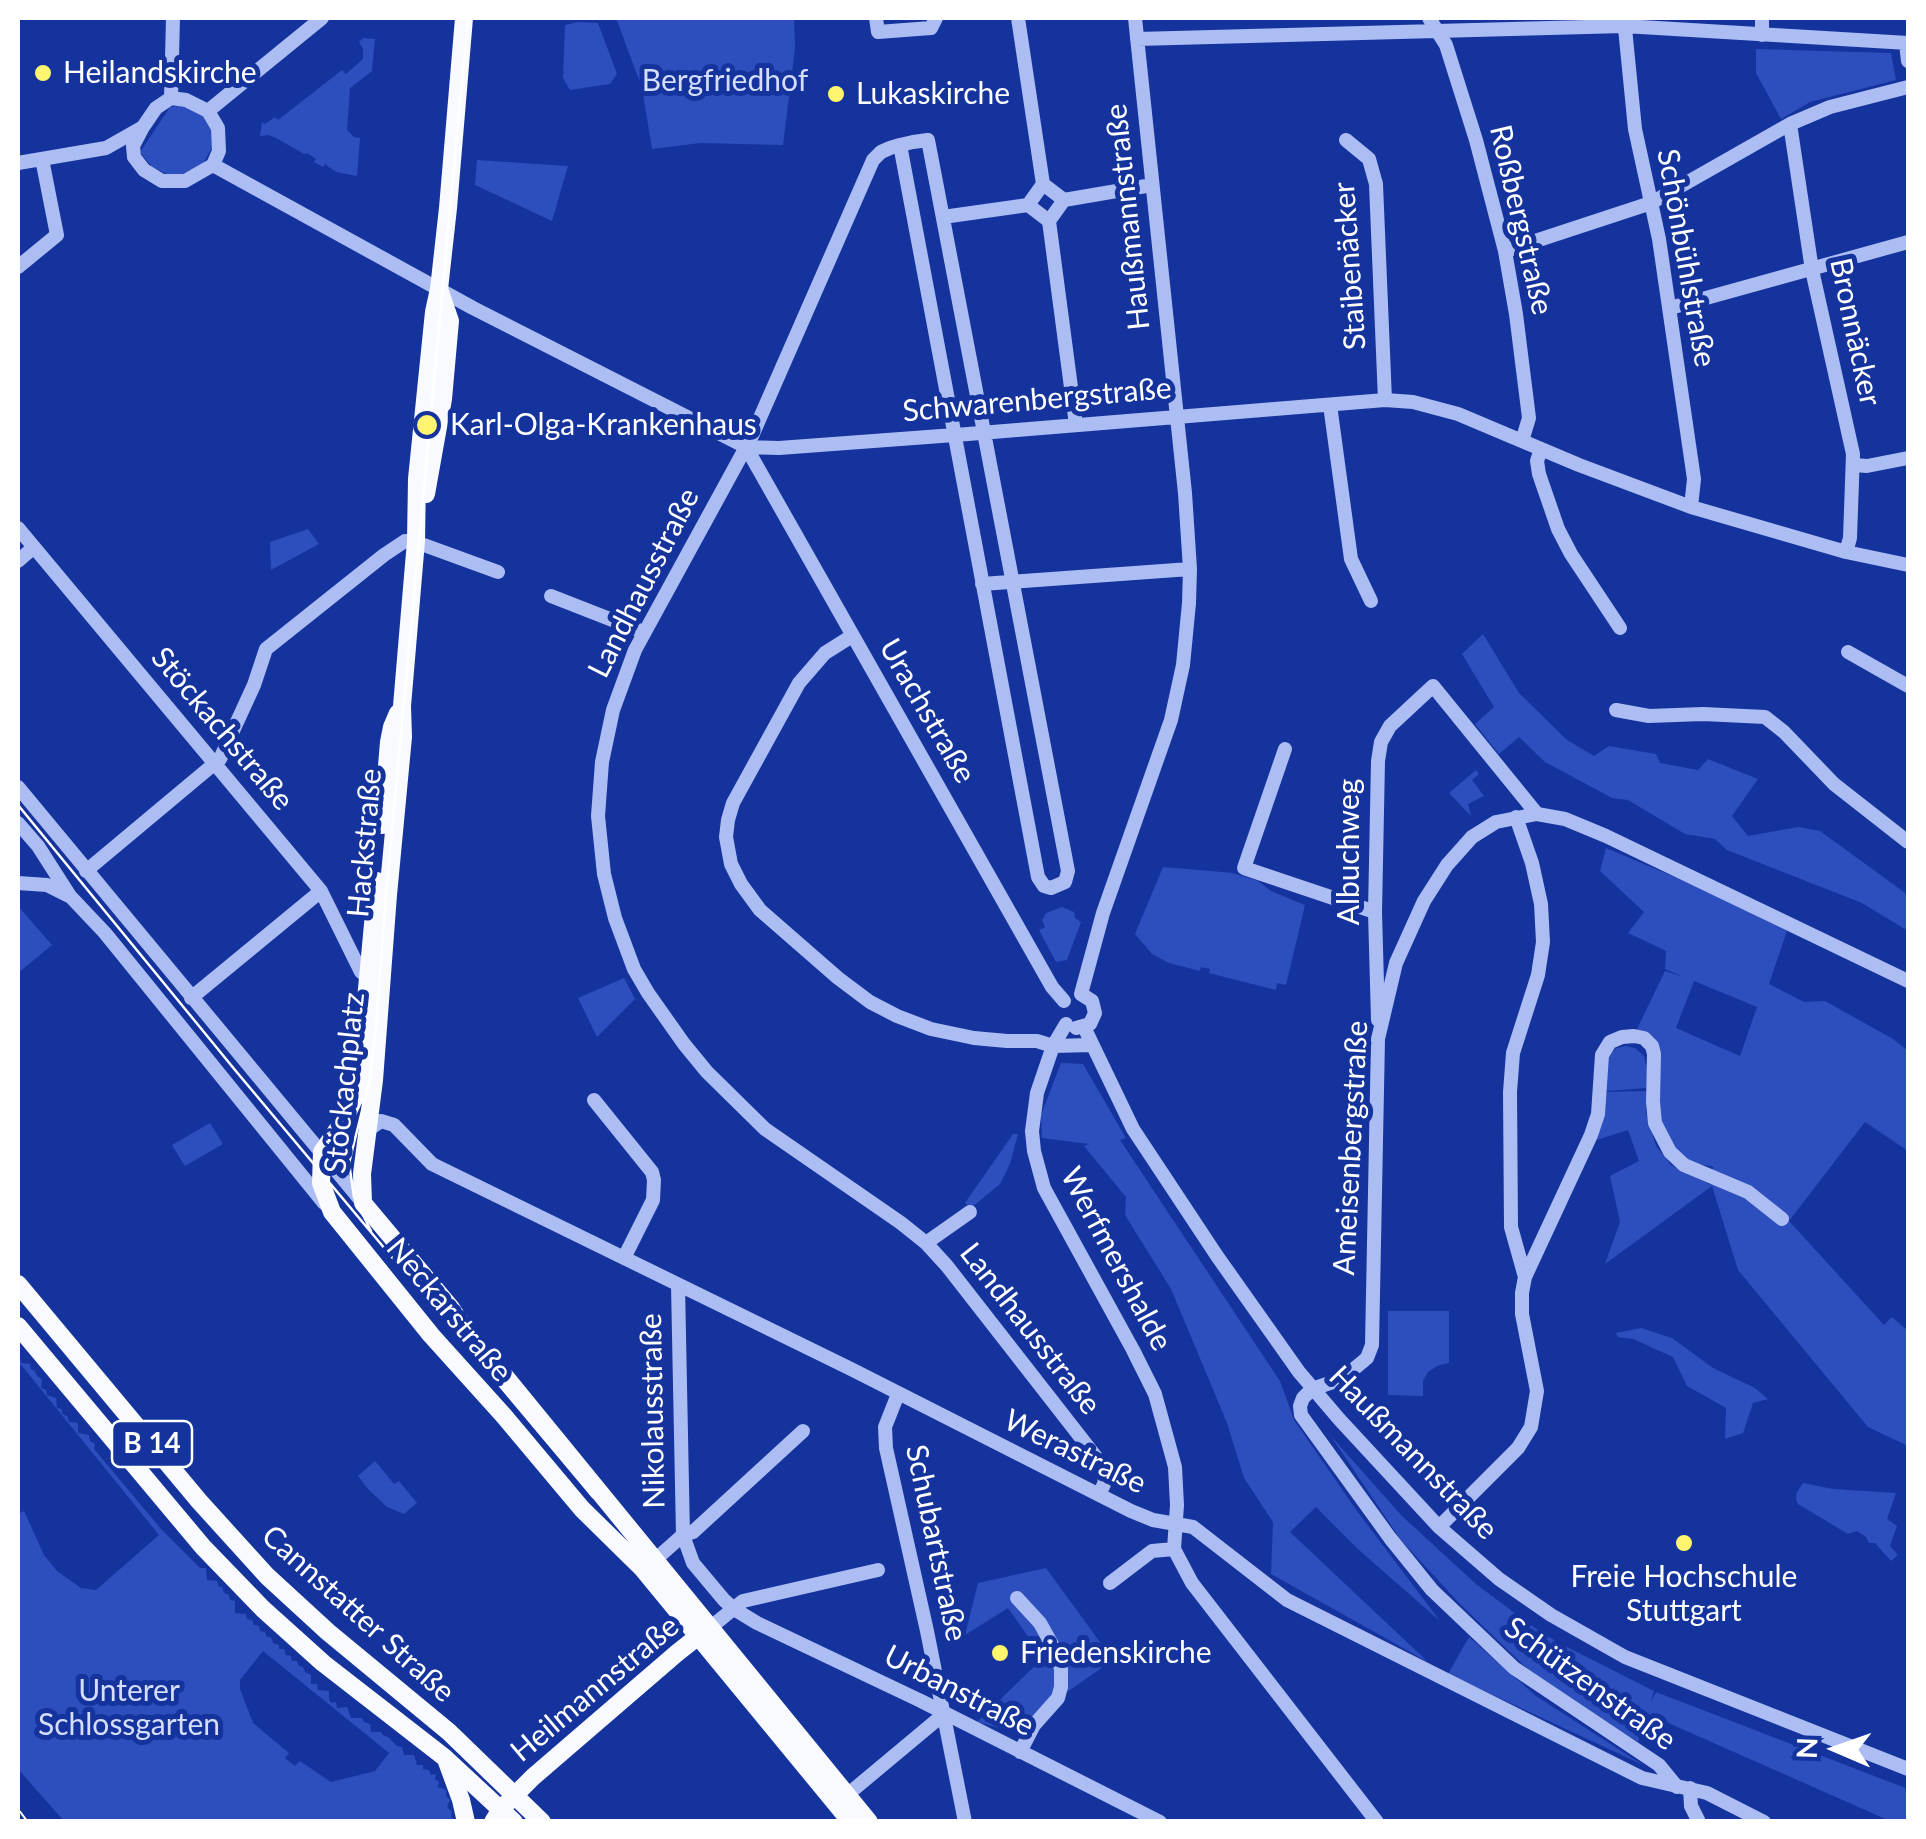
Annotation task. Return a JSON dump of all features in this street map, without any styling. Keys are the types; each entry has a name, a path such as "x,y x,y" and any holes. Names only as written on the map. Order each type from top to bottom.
{"main road":[{"name":"Hackstraße","path":"322,1152 354,1099 375,972 404,724 417,479 464,18"},
{"name":"Stöckachplatz","path":"363,1203 361,1187 374,1080 375,972"},
{"path":"322,1152 321,1183 332,1212"},
{"name":"Neckarstraße","path":"363,1203 625,1521 661,1555 704,1632 851,1822"},
{"name":"Neckarstraße","path":"332,1212 431,1335 582,1509 704,1632 868,1822"},
{"name":"Cannstatter Straße","path":"18,1284 267,1576 515,1794"},
{"name":"Cannstatter Straße","path":"18,1326 204,1547 253,1599 324,1663 444,1757 503,1817"},
{"path":"582,1509 591,1513 599,1510 602,1493"},
{"path":"606,1534 608,1520 625,1521"},
{"name":"Heilmannstraße","path":"503,1817 515,1794 704,1632"},
{"path":"444,1757 466,1822"},
{"name":"B 14","path":"515,1794 542,1822"}],"street":[{"path":"171,98 173,18"},
{"path":"208,111 322,18"},
{"path":"876,18 878,32 906,23 931,28 936,18"},
{"path":"1018,18 1043,184 1028,205"},
{"name":"Haußmannstraße","path":"1082,994 1103,912 1171,720 1187,632 1190,569 1135,18"},
{"path":"1176,18 1176,37"},
{"path":"1762,18 1762,34"},
{"path":"1137,39 1432,24 1624,22 1907,43 1908,61"},
{"name":"Schönbühlstraße","path":"1624,22 1636,129 1670,308 1694,479 1690,507"},
{"name":"Roßbergstraße","path":"1432,24 1446,44 1505,251 1529,418 1522,441"},
{"path":"1505,251 1651,203 1790,124 1830,106 1908,86"},
{"path":"110,146 134,157 154,177 173,182 194,178 213,165 219,151 218,128 208,111 186,100 171,98 156,108 144,127 133,146 134,157"},
{"name":"Bronnäcker","path":"1790,124 1812,270 1854,466 1846,552"},
{"path":"18,162 110,146 144,127"},
{"path":"928,140 943,216 1068,870 1065,882 1054,888 1044,886 1038,877 900,145 928,140"},
{"name":"Staibenäcker","path":"1346,140 1369,159 1376,184 1384,400"},
{"name":"Landhausstraße","path":"900,145 881,152 873,160 746,447 643,632 612,710 602,762 599,836 609,897 634,969 684,1044 765,1129 879,1206 926,1243 1101,1465 1104,1482 1100,1495"},
{"path":"18,266 57,234 42,159"},
{"name":"Schwarenbergstraße","path":"213,165 535,340 746,447 778,448 1384,400 1433,406 1690,507 1846,552 1908,565"},
{"path":"1043,184 1064,200"},
{"path":"1048,221 1064,200 1152,186"},
{"path":"943,216 1028,205 1048,221 1076,425"},
{"path":"1670,308 1908,242"},
{"path":"1330,405 1351,559 1371,601"},
{"name":"Urachstraße","path":"746,447 1052,988 1064,1000"},
{"path":"1541,449 1537,461 1539,474 1558,529 1620,628"},
{"path":"1854,466 1908,458"},
{"name":"Stöckachstraße","path":"18,528 320,891 361,972 375,972"},
{"path":"86,871 224,754 266,649 384,555 405,540 414,541 498,572"},
{"path":"18,561 33,548"},
{"path":"982,584 1190,569"},
{"path":"551,596 643,632"},
{"path":"852,636 824,653 799,684 739,790 726,829 735,873 760,910 838,978 882,1009 946,1033 989,1040 1037,1041 1053,1046 1091,1044"},
{"path":"1848,652 1908,686"},
{"name":"Albuchweg","path":"1378,1039 1378,761 1381,742 1390,726 1434,686 1536,814"},
{"path":"1616,710 1648,716 1766,717 1834,784 1908,842"},
{"path":"1011,736 1040,730"},
{"path":"1284,748 1244,868 1376,912"},
{"name":"Neckarstraße","path":"18,787 363,1203"},
{"name":"Ameisenbergstraße","path":"1312,1389 1342,1379 1367,1358 1372,1346 1378,1039 1396,963 1424,902 1447,864 1472,837 1496,822 1516,817 1536,814 1565,819 1908,981"},
{"path":"1516,817 1541,904 1543,942 1538,975 1513,1054 1510,1092 1511,1228 1525,1277"},
{"name":"Neckarstraße","path":"18,823 70,896 105,933 332,1212"},
{"path":"18,883 47,885 70,896"},
{"path":"191,998 320,891"},
{"path":"1082,994 1095,1006 1094,1019 1075,1028 1066,1024 1060,1013 1064,1000 1082,994"},
{"name":"Werfmershalde","path":"1066,1024 1053,1046 1036,1092 1032,1131 1037,1168 1155,1394 1175,1467 1176,1523"},
{"name":"Haußmannstraße","path":"1084,1027 1133,1128 1216,1256 1312,1389 1439,1527 1499,1579 1614,1651 1908,1769"},
{"path":"1439,1527 1518,1448 1531,1427 1537,1392 1522,1314 1525,1277 1591,1135 1598,1114 1602,1055 1610,1042 1622,1037 1644,1038 1652,1046 1655,1123 1670,1152 1684,1165 1748,1192 1782,1219"},
{"path":"594,1100 652,1172 654,1180 653,1200 624,1258"},
{"name":"Werastraße","path":"368,1130 382,1122 394,1125 428,1161 1100,1495 1154,1520 1193,1526 1287,1600 1642,1778 1706,1792 1764,1822"},
{"path":"926,1243 970,1212"},
{"name":"Nikolausstraße","path":"678,1285 683,1536"},
{"name":"Schützenstraße","path":"1312,1389 1303,1398 1302,1415 1432,1590 1514,1668 1660,1765 1684,1787 1699,1822"},
{"name":"Schubartstraße","path":"898,1394 885,1428 886,1448 965,1822"},
{"path":"661,1555 693,1532 803,1432"},
{"path":"1176,1523 1174,1548 1192,1583 1377,1822"},
{"name":"Neckarstraße","path":"683,1536 693,1563"},
{"path":"1110,1583 1152,1551 1174,1548"},
{"name":"Neckarstraße","path":"661,1555 678,1554 693,1563 734,1609"},
{"path":"704,1632 743,1601 878,1570"},
{"path":"1017,1598 1040,1623 1061,1669 1058,1698 1034,1726 1020,1752"},
{"name":"Urbanstraße","path":"734,1609 1160,1822"},
{"path":"846,1795 944,1714"}],"green space":[{"name":"Bergfriedhof","path":"616,18 794,18 795,48 783,145 700,143 652,149 642,88"},
{"path":"598,23 617,74 610,84 570,90 563,78 565,25"},
{"path":"363,38 375,39 372,71 350,88 347,130 360,138 357,176 336,172 325,164 323,167 307,153 268,135 260,136 262,122 275,117 278,120 342,70 346,74 363,59 359,42"},
{"path":"1756,49 1891,53 1896,80 1810,102 1781,119 1756,73"},
{"path":"179,106 206,117 213,146 202,165 169,175 152,167 140,152 170,107"},
{"path":"477,160 568,166 552,221 475,185"},
{"path":"308,529 319,544 271,570 270,542"},
{"path":"1483,634 1519,693 1567,740 1594,756 1609,746 1656,754 1660,763 1698,770 1708,759 1758,779 1732,816 1748,836 1798,827 1820,831 1908,895 1908,931 1862,903 1727,850 1715,839 1685,834 1628,800 1612,798 1545,762 1519,737 1499,754 1475,724 1494,707 1462,654"},
{"path":"1476,770 1479,774 1472,780 1484,796 1468,804 1471,816 1449,793"},
{"path":"1606,848 1703,889 1787,931 1769,984 1804,1002 1825,1001 1908,1051 1908,1151 1865,1122 1789,1221 1884,1325 1892,1317 1908,1331 1908,1446 1868,1427 1738,1270 1712,1186 1605,1264 1620,1222 1610,1176 1639,1161 1628,1130 1597,1140 1606,1092 1646,1091 1646,1112 1656,1146 1671,1165 1711,1185 1714,1167 1689,1162 1671,1147 1658,1122 1659,1061 1636,1031 1665,971 1684,977 1665,969 1666,951 1628,933 1644,912 1600,871","holes":["1694,981 1757,1007 1740,1056 1676,1028"]},
{"path":"1163,867 1233,873 1305,905 1286,985 1277,983 1276,990 1209,973 1210,969 1201,967 1200,971 1169,963 1152,954 1135,934"},
{"path":"18,906 52,945 18,973"},
{"path":"1062,907 1074,912 1081,922 1067,960 1056,962 1039,930 1045,927 1042,920 1046,913"},
{"path":"624,978 635,999 597,1037 578,998"},
{"path":"1626,1046 1644,1056 1646,1088 1606,1091 1606,1061 1610,1053"},
{"path":"1061,1063 1083,1064 1126,1138 1120,1140 1280,1381 1294,1420 1440,1621 1316,1507 1290,1532 1428,1662 1271,1574 1273,1522 1244,1478 1227,1423 1171,1289 1125,1215 1126,1197 1084,1146 1089,1144 1042,1138 1041,1115"},
{"path":"210,1123 223,1144 185,1166 172,1145"},
{"path":"1013,1134 1018,1134 1000,1184 971,1208 965,1203"},
{"path":"1388,1311 1449,1311 1449,1363 1428,1372 1423,1381 1423,1396 1388,1395"},
{"path":"1641,1328 1672,1338 1713,1368 1755,1388 1768,1399 1753,1403 1743,1433 1725,1439 1726,1408 1687,1386 1673,1357 1616,1333"},
{"name":"Unterer Schlossgarten","path":"20,1357 21,1363 30,1364 42,1379 41,1388 56,1398 57,1408 62,1409 69,1422 78,1423 78,1433 89,1435 94,1449 162,1530 200,1568 206,1568 207,1580 217,1581 230,1600 235,1601 235,1613 246,1614 292,1661 297,1661 311,1675 311,1684 317,1684 318,1690 329,1691 329,1700 336,1702 337,1708 347,1707 351,1718 362,1718 370,1724 371,1732 381,1732 402,1747 404,1755 414,1755 417,1765 423,1765 431,1775 436,1774 438,1787 446,1790 450,1800 447,1807 451,1817 457,1821 64,1821 18,1769 18,1514 24,1511 44,1555 57,1571 81,1588 96,1590 159,1535 18,1361","holes":["263,1651 389,1753 375,1771 331,1782 300,1761 295,1766 285,1758 289,1753 253,1723 240,1680"]},
{"path":"1330,1435 1402,1516 1476,1584 1532,1626 1654,1691 1651,1702 1656,1692 1908,1789 1908,1821 1890,1821 1648,1714 1638,1742 1539,1680 1401,1540"},
{"path":"375,1461 417,1503 404,1514 387,1507 358,1476"},
{"path":"1803,1483 1896,1493 1887,1519 1897,1526 1890,1546 1898,1555 1891,1561 1857,1531 1848,1534 1798,1504 1797,1492"},
{"path":"1046,1568 1113,1660 1011,1731 977,1722 1043,1658 1008,1608 965,1635 978,1583"},
{"path":"1469,1637 1536,1696 1643,1765 1448,1674"}],"tram line":[{"path":"371,1231 354,1197 349,1163 370,1079 376,1026 468,18"},
{"path":"18,805 593,1497"}],"railway":[{"path":"18,1814 24,1822"}],"place":[{"name":"Heilandskirche","path":"43,73"},
{"name":"Lukaskirche","path":"836,94"},
{"name":"Karl-Olga-Krankenhaus","path":"427,425"},
{"name":"Freie Hochschule Stuttgart","path":"1684,1543"},
{"name":"Friedenskirche","path":"1000,1653"}]}
